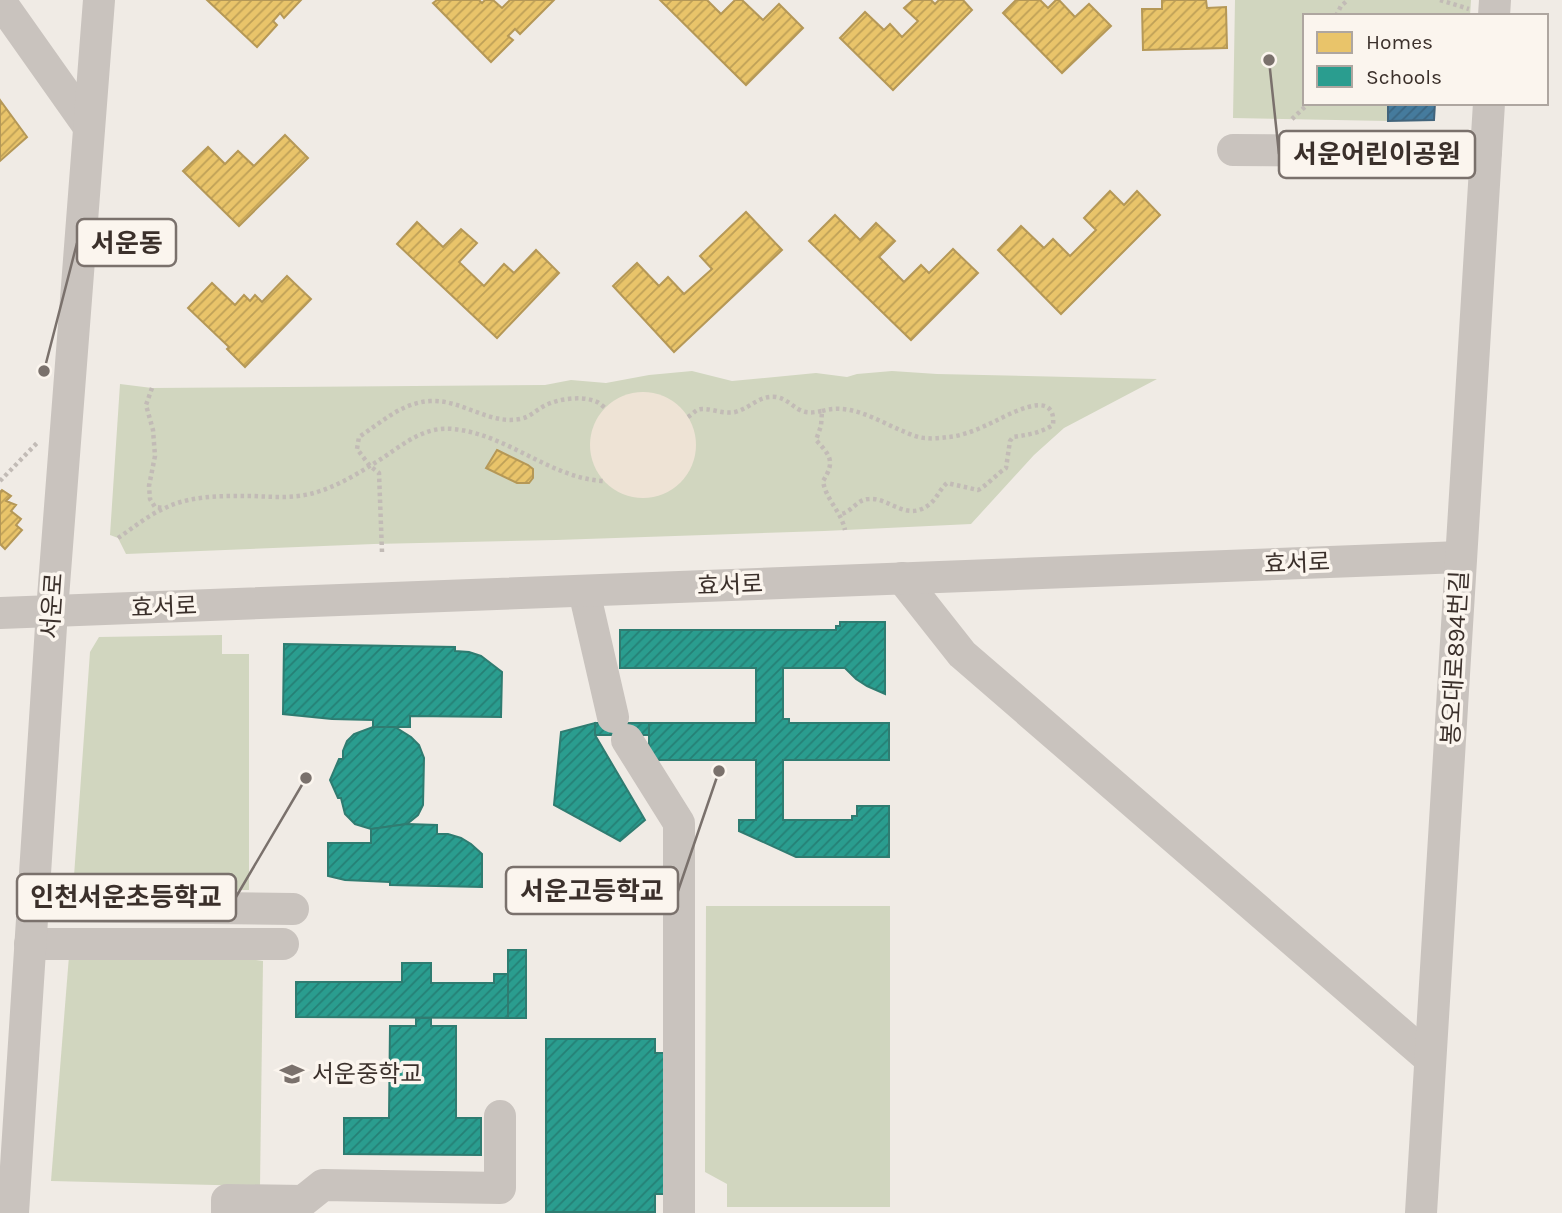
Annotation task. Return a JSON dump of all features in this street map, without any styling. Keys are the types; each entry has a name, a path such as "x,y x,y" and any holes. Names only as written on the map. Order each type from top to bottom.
{"street":[{"name":"서운로","path":"13,1213 52,611 99,0"},
{"path":"0,1 89,127"},
{"name":"봉오대로894번길","path":"1421,1213 1489,105"},
{"path":"1233,150 1486,152"},
{"name":"효서로","path":"0,613 1461,557"},
{"path":"902,578 962,654 1430,1059"},
{"path":"584,591 620,729 679,823 679,1213"},
{"path":"33,906 293,909"},
{"path":"30,944 283,944"},
{"path":"227,1213 227,1200 303,1200 323,1185 500,1188 500,1116"}],"path":[{"path":"1337,14 1348,0"},
{"path":"1440,0 1486,8"},
{"path":"1292,120 1307,105"},
{"path":"152,388 146,405 153,430 155,456 149,486 150,499 155,507 163,508"},
{"path":"688,417 698,410 706,409 733,412 744,409 763,397 773,396 784,399 801,411 833,408 860,412 925,438 961,434 1031,406 1044,406 1053,414 1053,425 1046,430 1013,437 1006,468 983,488 978,490 947,483 932,503 919,510 898,509 880,500 868,499 862,500 846,514 841,514"},
{"path":"382,552 379,473 357,449 359,437 387,416 414,404 432,401 518,420 530,416 544,406 561,401 583,399 597,402 605,408"},
{"path":"822,411 816,440 829,455 831,469 823,481 825,492 841,514 845,530"},
{"path":"118,538 163,508 183,501 204,497 305,496 344,482 416,435 436,430 474,432 558,470 603,481"},
{"path":"0,481 38,442"}],"green space":[{"path":"1235,0 1471,0 1470,14 1303,14 1303,105 1388,105 1388,121 1233,118"},
{"path":"692,371 732,381 816,373 847,377 892,371 1157,379 1064,428 1034,455 971,524 126,554 118,538 110,535 120,384 152,388 545,385 571,380 606,383"},
{"path":"222,635 222,654 249,654 249,890 73,890 90,652 99,637"},
{"path":"706,906 890,906 890,1207 727,1207 727,1184 705,1172"},
{"path":"69,956 228,956 263,961 260,1186 51,1181"}],"shaded area":[{"path":"643,392 663,396 680,408 692,425 696,445 692,465 680,482 663,494 643,498 623,494 606,482 594,465 590,445 594,425 606,408 623,396"}],"building: Homes":[{"path":"207,0 301,0 284,18 280,13 273,21 277,25 257,47"},
{"path":"437,0 479,0 482,3 485,0 493,0 502,8 510,0 554,0 520,34 515,29 508,36 513,40 491,62 433,3"},
{"path":"660,0 707,0 721,14 735,0 742,0 763,20 779,4 803,28 746,85"},
{"path":"913,0 931,0 935,4 939,0 963,0 972,10 893,90 840,38 865,12 884,30 890,24 902,37 918,21 904,8"},
{"path":"1016,0 1040,0 1048,8 1059,0 1075,17 1089,4 1111,26 1062,73 1003,13"},
{"path":"1162,0 1206,0 1207,8 1226,7 1227,48 1143,50 1142,9 1162,9"},
{"path":"0,100 27,137 0,161"},
{"path":"285,135 308,158 239,226 183,171 208,147 225,164 238,151 254,166"},
{"path":"1110,191 1124,205 1137,191 1160,215 1061,314 998,250 1021,226 1044,248 1053,239 1070,256 1096,230 1084,218"},
{"path":"746,212 782,250 674,352 613,286 637,263 659,286 668,277 684,294 712,269 700,256"},
{"path":"835,215 860,240 876,223 895,241 879,257 904,282 921,265 929,273 953,249 978,273 911,340 809,241"},
{"path":"417,222 443,247 461,229 477,243 459,262 484,286 504,264 514,273 536,250 559,273 497,338 397,244"},
{"path":"287,276 311,299 245,367 227,349 229,347 188,308 212,283 235,305 244,295 250,301 255,295 262,302"},
{"path":"497,450 533,469 533,478 529,483 517,483 486,468"},
{"path":"2,490 11,496 6,501 16,505 11,511 21,519 16,525 22,530 5,549 0,544"}],"building: Schools":[{"path":"840,622 885,622 885,694 856,679 845,668 783,668 783,719 789,719 789,723 889,723 889,760 783,760 783,820 852,820 852,816 857,816 857,806 889,806 889,857 796,857 739,831 739,820 756,820 756,760 649,760 649,723 756,723 756,668 620,668 620,630 836,630"},
{"path":"284,644 455,647 455,651 481,656 502,672 501,717 410,716 410,727 373,727 373,720 283,714"},
{"path":"595,723 649,723 649,735 595,735"},
{"path":"595,723 595,735 645,820 620,841 554,805 561,732"},
{"path":"373,727 395,727 419,745 424,758 423,805 418,815 407,824 371,829 355,824 345,814 341,798 338,798 330,780 339,759 343,759 347,741 354,734"},
{"path":"407,824 437,825 437,834 448,834 471,844 482,854 482,887 390,885 390,882 345,880 328,876 328,843 371,843 371,829"},
{"path":"508,950 526,950 526,1018 508,1018"},
{"path":"402,963 431,963 431,983 494,983 494,974 508,974 508,1018 296,1017 296,982 402,982"},
{"path":"416,1018 431,1018 431,1026 456,1026 456,1118 481,1118 481,1155 344,1154 344,1118 389,1118 390,1026 416,1026"},
{"path":"546,1039 655,1039 655,1053 667,1053 667,1194 655,1194 655,1212 546,1212"}],"building: Public":[{"path":"1388,105 1435,105 1434,120 1388,121"}],"place":[{"name":"서운어린이공원","path":"1269,60"},
{"name":"서운동","path":"44,371"},
{"name":"서운고등학교","path":"719,771"},
{"name":"인천서운초등학교","path":"306,778"},
{"name":"서운중학교","path":"292,1074"}]}
